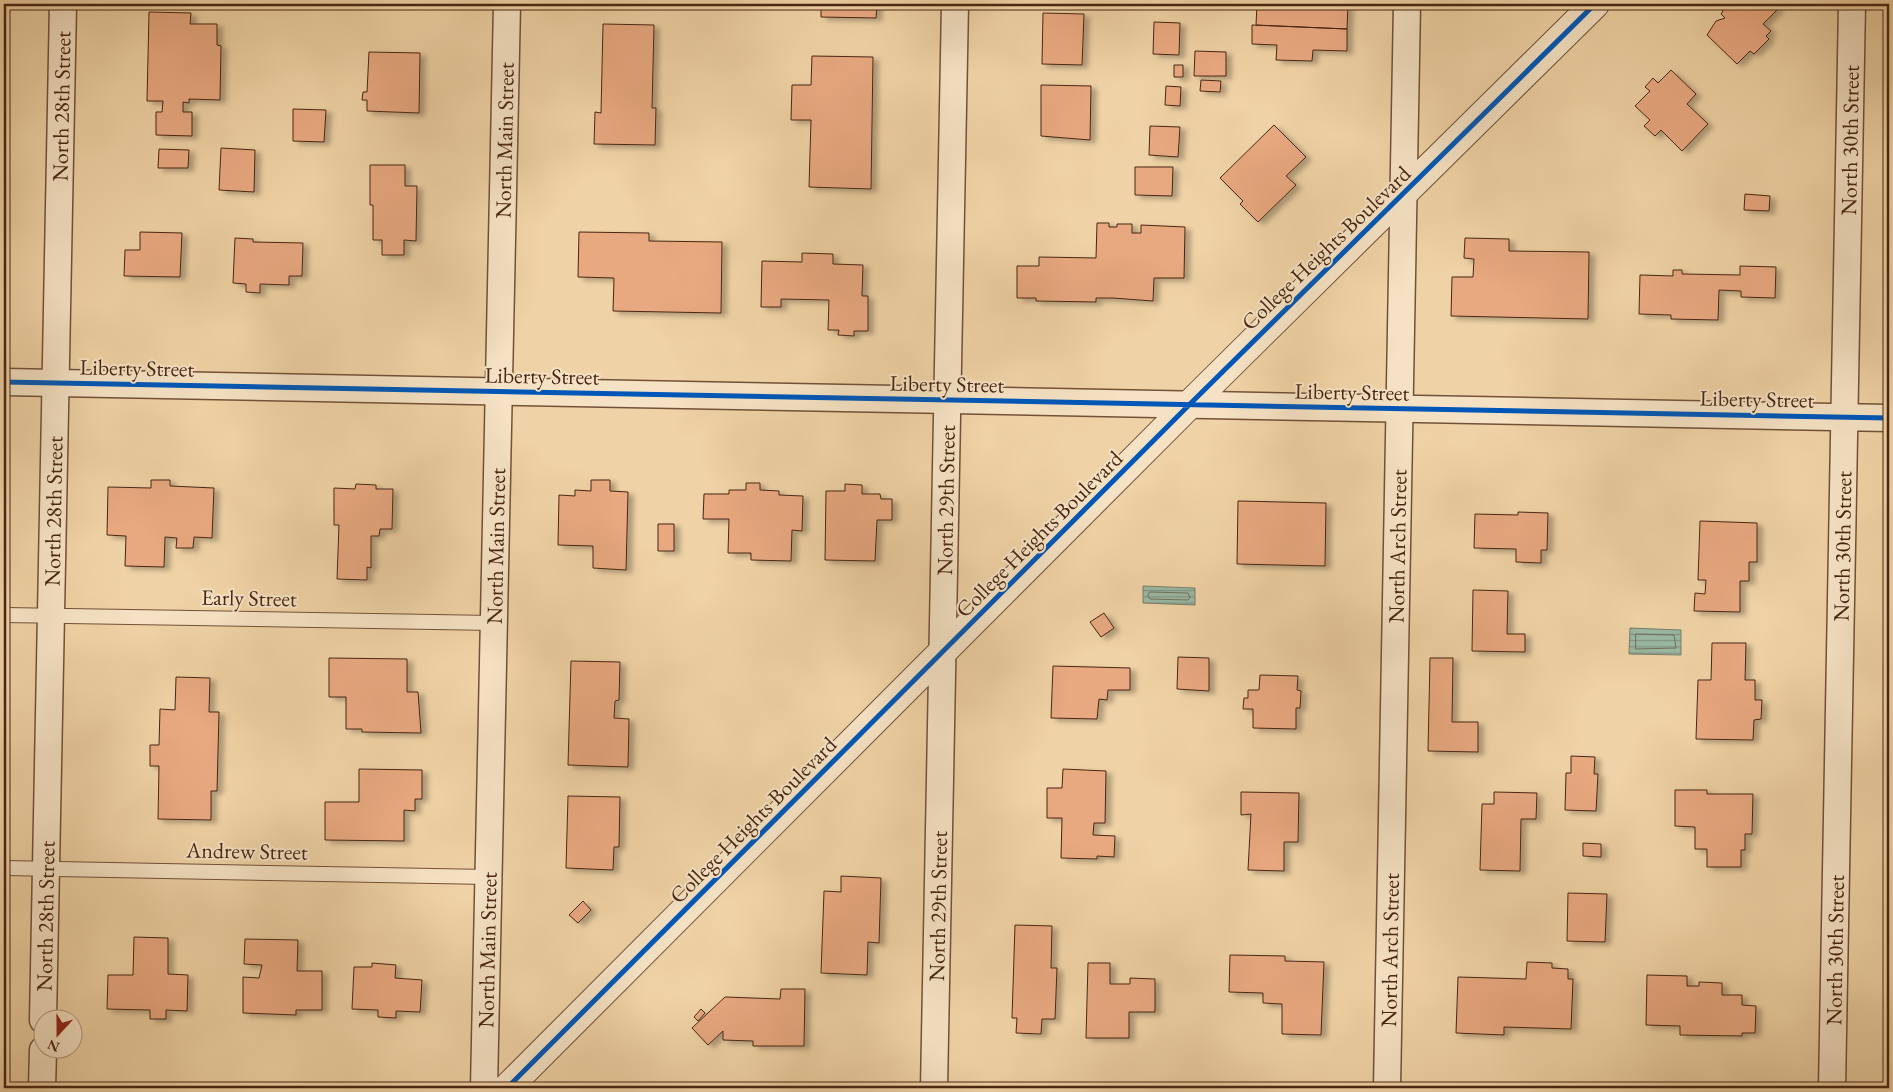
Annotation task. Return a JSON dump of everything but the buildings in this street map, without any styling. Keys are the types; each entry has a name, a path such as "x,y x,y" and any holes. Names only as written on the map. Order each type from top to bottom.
{"street":[{"name":"North 28th Street","path":"43,1010 63,4"},
{"name":"North Main Street","path":"484,1088 507,4"},
{"name":"North 29th Street","path":"934,1088 955,4"},
{"name":"North Arch Street","path":"1387,1088 1407,4"},
{"name":"College Heights Boulevard","path":"507,1088 942,655 1189,405 1595,4"},
{"name":"North 30th Street","path":"1832,1088 1852,4"},
{"name":"Liberty Street","path":"4,382 1889,418"},
{"path":"42,1088 43,1060"}],"lane":[{"name":"Early Street","path":"4,614 494,623"},
{"name":"Andrew Street","path":"4,868 489,877"}],"water":[{"path":"1143,586 1195,588 1195,605 1143,603"},
{"path":"1630,628 1681,630 1681,655 1629,654"}],"cycle path":[{"path":"507,1088 1189,405 1595,4"},
{"path":"4,382 1889,418"}]}
